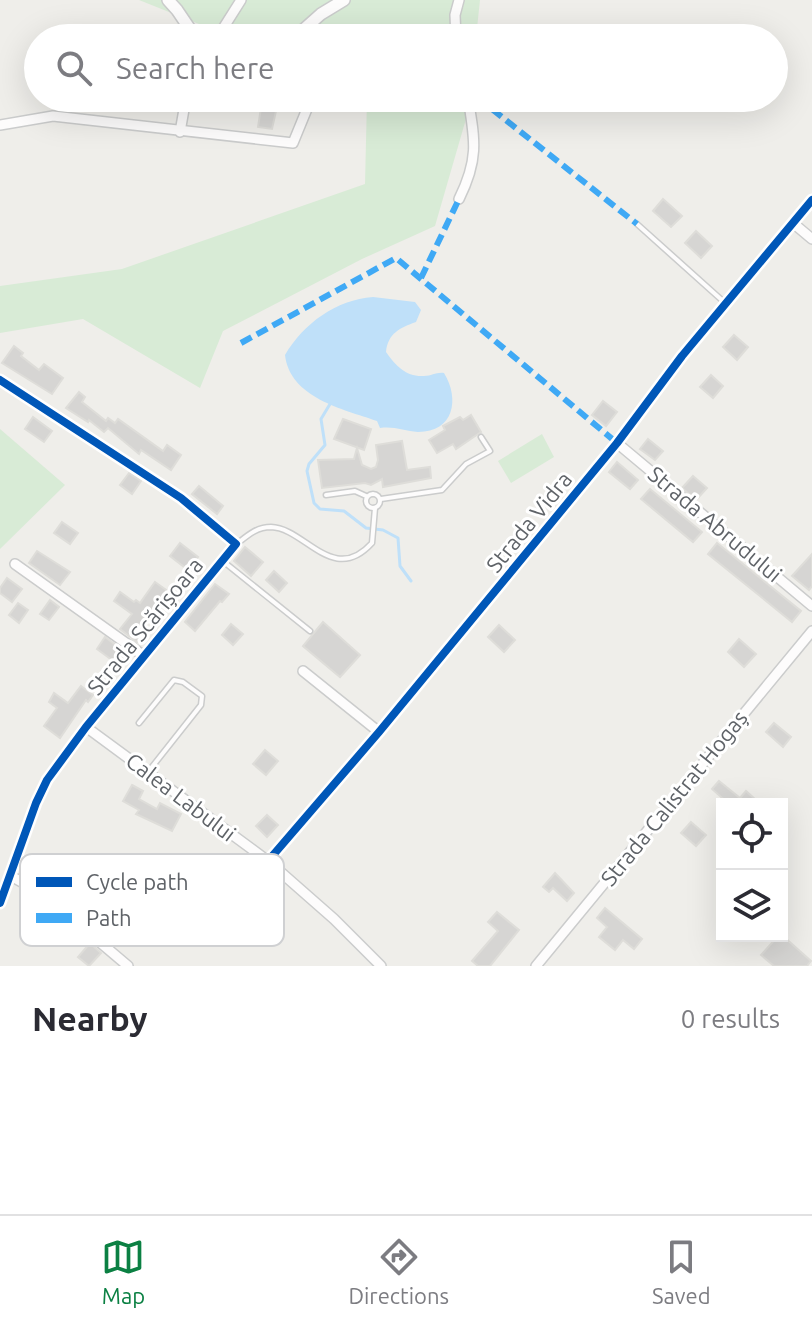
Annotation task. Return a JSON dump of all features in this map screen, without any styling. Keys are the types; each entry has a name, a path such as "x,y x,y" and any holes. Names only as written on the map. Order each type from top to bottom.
{"street":[{"path":"168,0 186,24"},
{"path":"226,24 241,0"},
{"path":"310,24 344,0"},
{"path":"455,24 459,0"},
{"path":"180,132 184,112"},
{"path":"0,125 53,116 293,143 306,112"},
{"path":"459,199 471,176 474,158 470,112"},
{"name":"Strada Vidra","path":"274,854 379,732 617,443 812,200"},
{"path":"793,223 812,239"},
{"path":"0,380 181,498 236,544"},
{"name":"Strada Abrudului","path":"617,443 812,606"},
{"name":"Strada Scărișoara","path":"0,903 42,792 86,727 236,544"},
{"path":"15,564 144,656"},
{"name":"Strada Calistrat Hogaș","path":"536,966 812,631"},
{"path":"303,671 379,732"},
{"name":"Calea Labului","path":"86,727 259,854"},
{"name":"Calea Labului","path":"284,875 381,966"},
{"path":"11,876 20,881"},
{"path":"104,946 128,966"}],"lane":[{"path":"637,224 726,304"},
{"path":"381,499 442,490 466,464 490,451 481,437"},
{"path":"326,495 355,491 367,497 376,494 381,499"},
{"path":"367,497 367,504 375,508"},
{"path":"375,508 381,499"},
{"path":"236,544 257,530 274,527 318,552 337,558 354,556 372,543 375,508"},
{"path":"222,561 310,631"},
{"path":"139,723 174,680 183,682 202,696 201,705 148,772"}],"green space":[{"path":"139,0 480,0 477,24 199,24"},
{"path":"367,112 468,112 435,226 362,259 223,331 200,388 83,319 0,333 0,286 122,269 365,184"},
{"path":"0,429 65,485 0,549"},
{"path":"542,434 554,457 511,483 498,461"}],"water":[{"path":"373,297 415,302 421,310 416,322 392,336 386,352 398,366 412,375 444,373 452,393 450,412 440,426 430,431 380,428 377,421 334,406 307,392 289,370 285,355 311,323 334,308"}],"building":[{"path":"260,112 276,112 272,129 258,127"},
{"path":"663,199 682,216 671,227 653,211"},
{"path":"696,231 712,246 701,258 685,243"},
{"path":"734,335 748,347 737,360 723,347"},
{"path":"14,346 39,370 44,364 63,378 52,394 2,363"},
{"path":"711,375 723,386 713,398 700,387"},
{"path":"79,392 85,397 82,402 106,421 108,418 115,423 118,419 163,451 167,445 181,455 171,470 141,450 139,454 108,428 104,432 66,408"},
{"path":"603,401 617,412 606,426 592,415"},
{"path":"471,415 481,432 456,449 453,444 437,453 429,440 445,430 443,426"},
{"path":"33,417 52,431 44,442 25,429"},
{"path":"343,419 371,429 364,450 334,439"},
{"path":"648,439 663,451 655,460 640,449"},
{"path":"402,441 407,470 430,467 431,478 383,487 382,479 371,485 322,488 318,460 354,459 357,448 362,465 371,469 376,467 378,460 376,445"},
{"path":"617,462 638,480 630,489 609,472"},
{"path":"129,473 141,481 132,494 120,485"},
{"path":"693,476 707,488 696,500 682,488"},
{"path":"199,486 223,506 217,514 192,494"},
{"path":"650,489 702,532 693,542 641,499"},
{"path":"62,522 78,533 70,544 54,533"},
{"path":"180,543 198,557 188,570 170,556"},
{"path":"717,543 801,611 792,622 708,554"},
{"path":"245,547 263,562 251,576 234,561"},
{"path":"37,551 70,572 60,585 29,563"},
{"path":"812,554 812,586 809,590 792,576"},
{"path":"274,571 287,583 279,592 266,580"},
{"path":"7,578 22,589 12,602 0,593"},
{"path":"155,582 169,592 160,605 157,602 141,626 146,630 137,642 120,629 132,614 114,601 120,592 140,603"},
{"path":"215,584 229,594 195,631 185,622"},
{"path":"50,600 59,607 49,620 40,614"},
{"path":"18,603 28,610 19,623 9,615"},
{"path":"323,622 360,655 340,677 303,646"},
{"path":"231,624 243,634 233,645 222,635"},
{"path":"499,625 515,640 504,652 488,637"},
{"path":"105,637 129,655 120,666 97,649"},
{"path":"739,639 756,654 744,667 728,652"},
{"path":"81,686 93,695 88,702 86,700 60,738 44,726 57,708 49,702 54,693 68,703"},
{"path":"774,723 791,737 783,747 766,732"},
{"path":"265,750 278,761 266,775 253,764"},
{"path":"719,781 740,798 722,798 712,789"},
{"path":"132,785 143,791 139,799 157,809 160,803 181,814 172,831 136,814 139,810 123,801"},
{"path":"746,791 754,798 740,798"},
{"path":"267,815 278,825 267,837 256,826"},
{"path":"691,822 706,835 696,846 681,833"},
{"path":"555,873 574,893 567,901 553,888 549,892 543,887"},
{"path":"605,908 642,939 634,949 623,940 615,950 599,937 607,927 597,918"},
{"path":"497,912 519,930 490,966 478,966 472,961 498,931 488,922"},
{"path":"788,940 811,961 807,966 774,966 761,955 773,942"},
{"path":"87,946 93,946 101,953 89,966 78,957"}],"waterway":[{"path":"330,404 321,419 325,445 307,471 314,503 320,509 344,511 366,528 383,530 398,538 400,566 411,581"}],"marked path":[{"path":"496,112 637,224"},
{"path":"421,278 459,199"},
{"path":"241,343 396,258 617,443"}],"cycle path":[{"path":"274,854 379,732 617,443 682,356 812,200"},
{"path":"0,380 181,498 236,544 86,727 47,780 0,903"}]}
